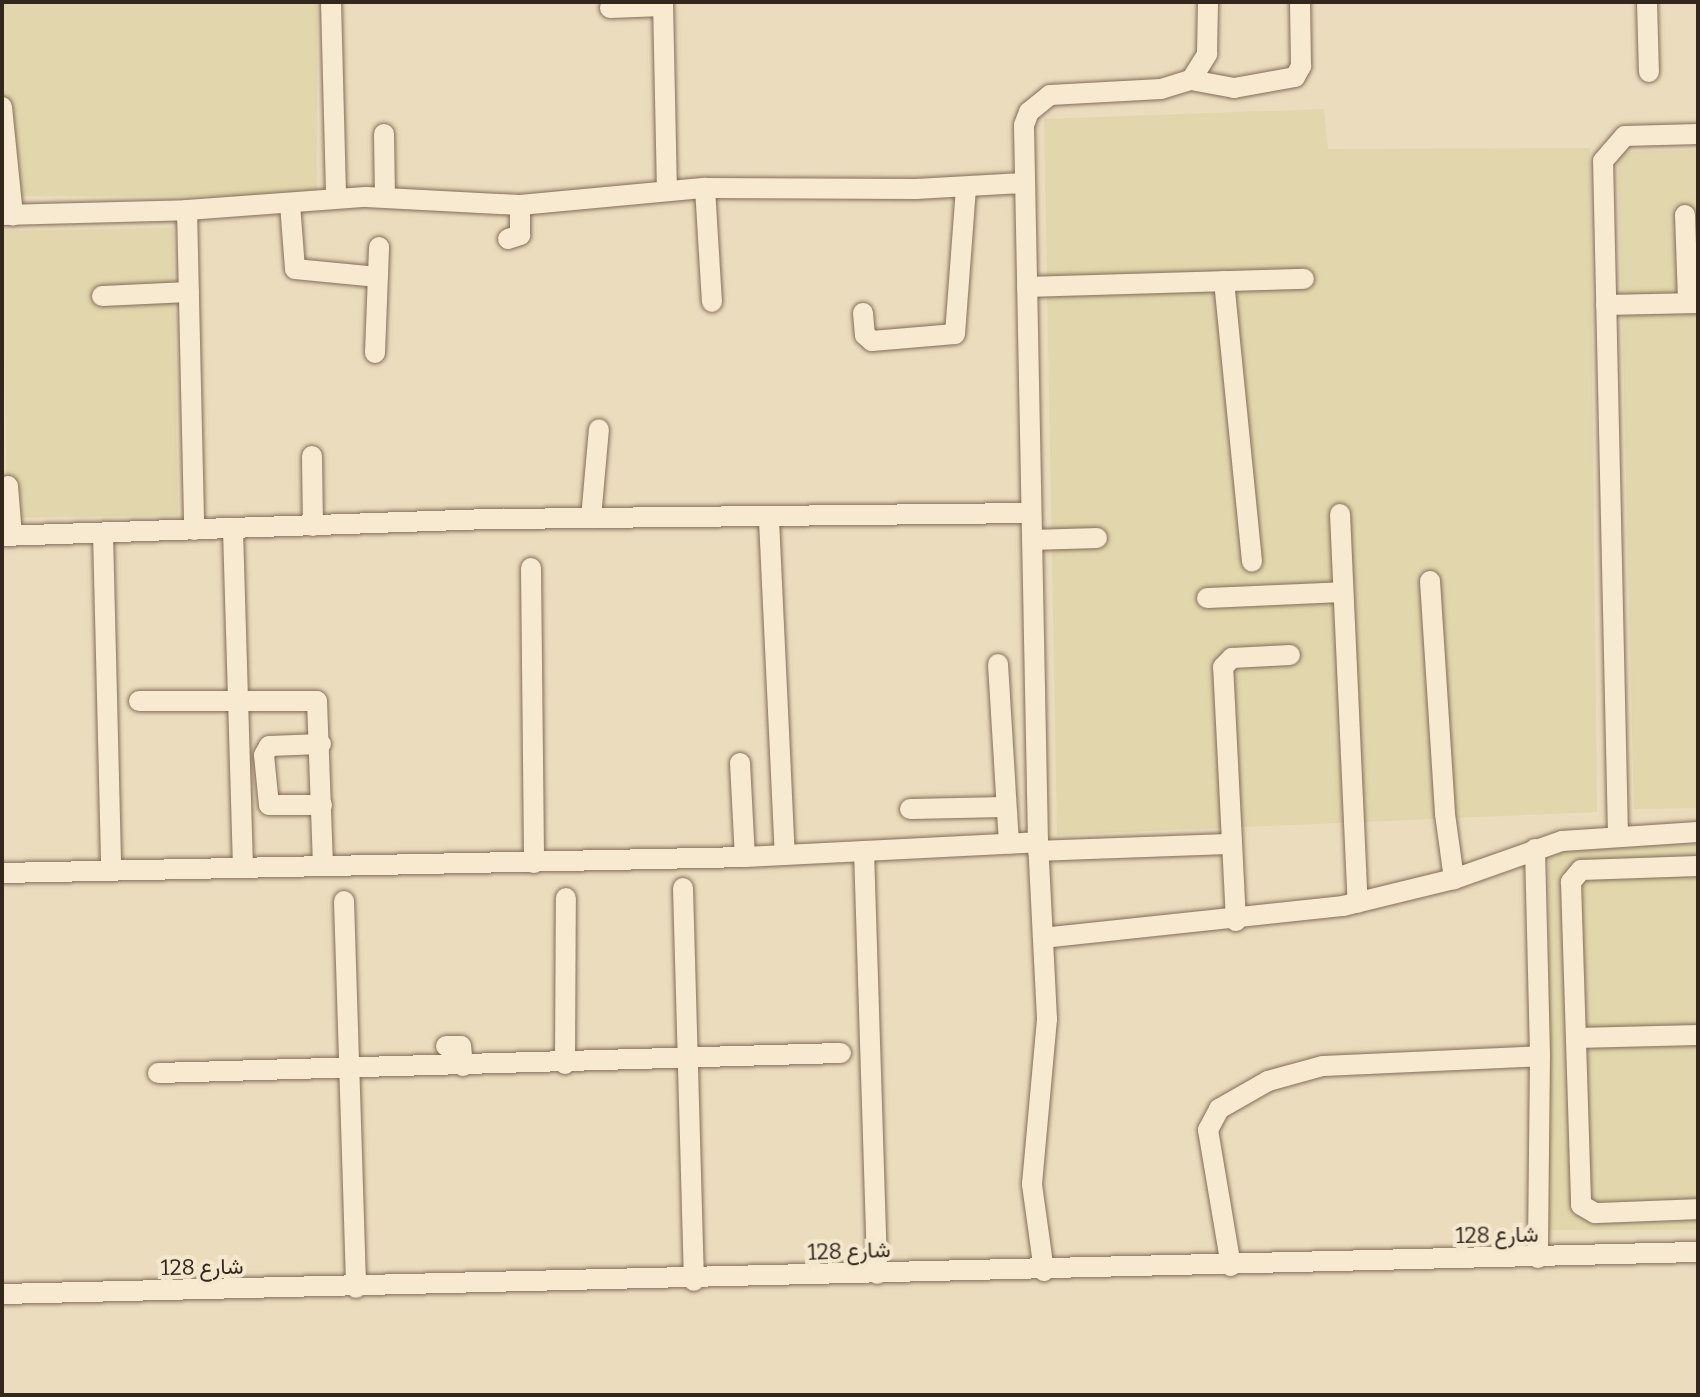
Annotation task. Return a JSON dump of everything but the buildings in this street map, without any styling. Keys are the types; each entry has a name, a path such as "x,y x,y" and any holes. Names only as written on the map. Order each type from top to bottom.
{"street":[{"path":"331,2 336,198"},
{"path":"1191,80 1207,54 1208,2"},
{"path":"1044,1271 1032,1184 1047,1019 1038,847 1024,125 1038,102 1064,92 1161,89 1191,80 1234,88 1295,77 1301,66 1300,2"},
{"path":"1647,2 1649,72"},
{"path":"610,8 663,4 667,190"},
{"path":"2,107 8,215 187,210 336,198 385,197 520,205 705,188 966,187 1025,183"},
{"path":"384,134 385,197"},
{"path":"1618,835 1603,173 1607,151 1625,136 1698,134"},
{"path":"863,313 865,335 872,341 955,334 966,187"},
{"path":"705,188 712,302"},
{"path":"290,204 295,269 378,277"},
{"path":"508,239 520,235 520,205"},
{"path":"187,210 194,530"},
{"path":"1606,305 1693,303 1685,215"},
{"path":"375,353 379,247"},
{"path":"1027,287 1304,279"},
{"path":"1224,281 1252,562"},
{"path":"102,296 189,292"},
{"path":"591,518 599,429"},
{"path":"312,456 313,526"},
{"path":"8,486 7,536 591,518 769,520 1031,513"},
{"path":"1340,514 1358,903"},
{"path":"769,520 785,855"},
{"path":"233,530 243,866"},
{"path":"103,533 111,868"},
{"path":"1032,540 1097,538"},
{"path":"531,568 534,863"},
{"path":"1430,581 1445,814 1454,879"},
{"path":"1207,598 1343,592"},
{"path":"1236,921 1223,667 1232,658 1290,655"},
{"path":"998,664 1009,844"},
{"path":"139,701 314,698 320,704 323,865"},
{"path":"321,744 269,746 264,755 269,805 322,805"},
{"path":"740,763 745,857"},
{"path":"910,809 1006,807"},
{"path":"1043,938 1236,921 1358,903 1454,879 1535,849 1618,835 1698,832"},
{"path":"2,873 111,868 745,857 1009,844 1038,847 1232,844"},
{"path":"1535,849 1540,1056 1538,1258"},
{"path":"864,851 877,1274"},
{"path":"1698,866 1573,874 1581,1205 1595,1213 1698,1209"},
{"path":"683,888 694,1281"},
{"path":"565,1064 566,898"},
{"path":"344,901 356,1288"},
{"path":"1576,1038 1698,1035"},
{"path":"446,1046 461,1046 463,1066"},
{"path":"158,1073 565,1064 841,1053"},
{"path":"1231,1266 1208,1130 1219,1109 1268,1081 1323,1066 1540,1056"},
{"name":"شارع 128","path":"2,1294 694,1281 1698,1252"}],"shaded area":[{"path":"2,2 317,2 317,196 2,196"},
{"path":"1324,109 1328,149 1590,148 1597,812 1057,835 1044,119"},
{"path":"1698,150 1698,808 1634,809 1618,152"},
{"path":"173,228 178,515 7,518 2,231"},
{"path":"1549,844 1698,844 1698,1230 1549,1230"}]}
